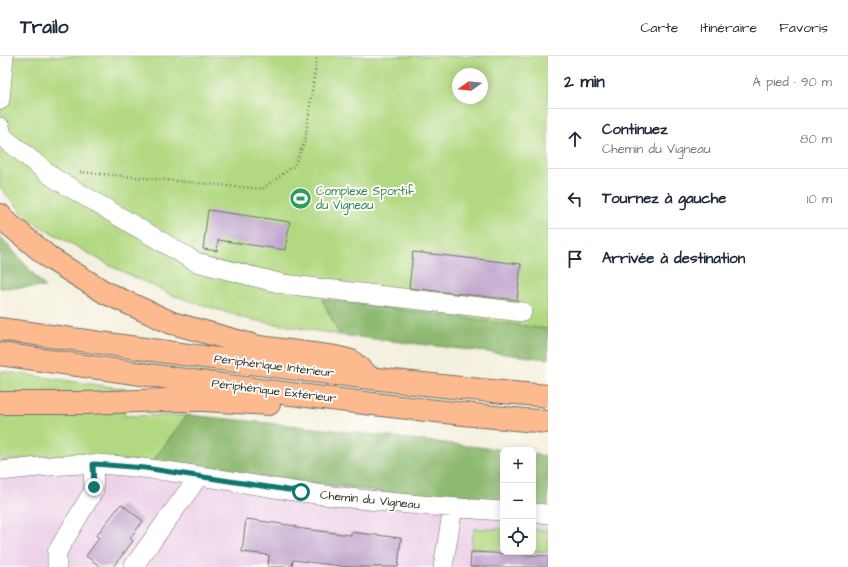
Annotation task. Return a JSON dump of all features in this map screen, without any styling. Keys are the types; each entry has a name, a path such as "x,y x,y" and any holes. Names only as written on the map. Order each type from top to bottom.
{"highway":[{"path":"0,215 5,221 51,259 106,293 172,323 259,347 335,357 351,361 370,378"},
{"name":"Périphérique Intérieur","path":"0,329 370,378 456,388 548,396"},
{"name":"Périphérique Extérieur","path":"0,354 308,396 416,409 548,422"},
{"path":"0,402 84,403 203,400 278,405 308,396"}],"street":[{"path":"0,100 4,56"},
{"path":"0,127 4,137 54,178 196,262 283,284 522,312"},
{"path":"57,567 57,552 94,490 93,464"},
{"name":"Chemin du Vigneau","path":"0,470 93,464 145,468 309,493 500,512"},
{"path":"133,567 199,476"},
{"path":"443,567 452,508"},
{"path":"536,513 548,514"}],"path":[{"path":"76,171 262,189 294,166 306,141 317,56"}],"shaded area":[{"path":"45,457 152,462 426,498 500,503 500,555 536,555 536,505 548,505 548,567 0,567 0,461"}],"green space":[{"name":"Complexe Sportif du Vigneau","path":"0,56 548,56 548,329 322,300 340,335 247,319 172,295 113,267 29,220 0,187"},
{"path":"0,236 45,287 0,288"},
{"path":"322,299 548,329 548,359 340,335"},
{"path":"0,371 126,389 124,416 187,415 152,462 45,457 0,461"},
{"path":"187,415 307,427 500,450 500,503 426,498 152,462"},
{"path":"536,454 548,456 548,505 536,505"},
{"path":"474,529 500,529 500,550 471,549"},
{"path":"536,530 548,530 548,552 536,551"}],"building":[{"path":"208,210 290,222 285,250 218,240 217,251 203,249"},
{"path":"413,252 521,264 517,300 409,288"},
{"path":"121,504 143,521 130,538 133,541 113,567 101,567 86,556 99,538 96,536"},
{"path":"246,519 296,526 296,528 351,535 351,532 401,538 398,567 349,567 293,560 292,567 268,567 269,555 242,552"},
{"path":"471,552 500,554 500,555 548,556 548,567 470,567"}],"place":[{"name":"Complexe Sportif du Vigneau","path":"300,198"}],"route":[{"path":"94,487 93,464 145,468 301,492"}]}
